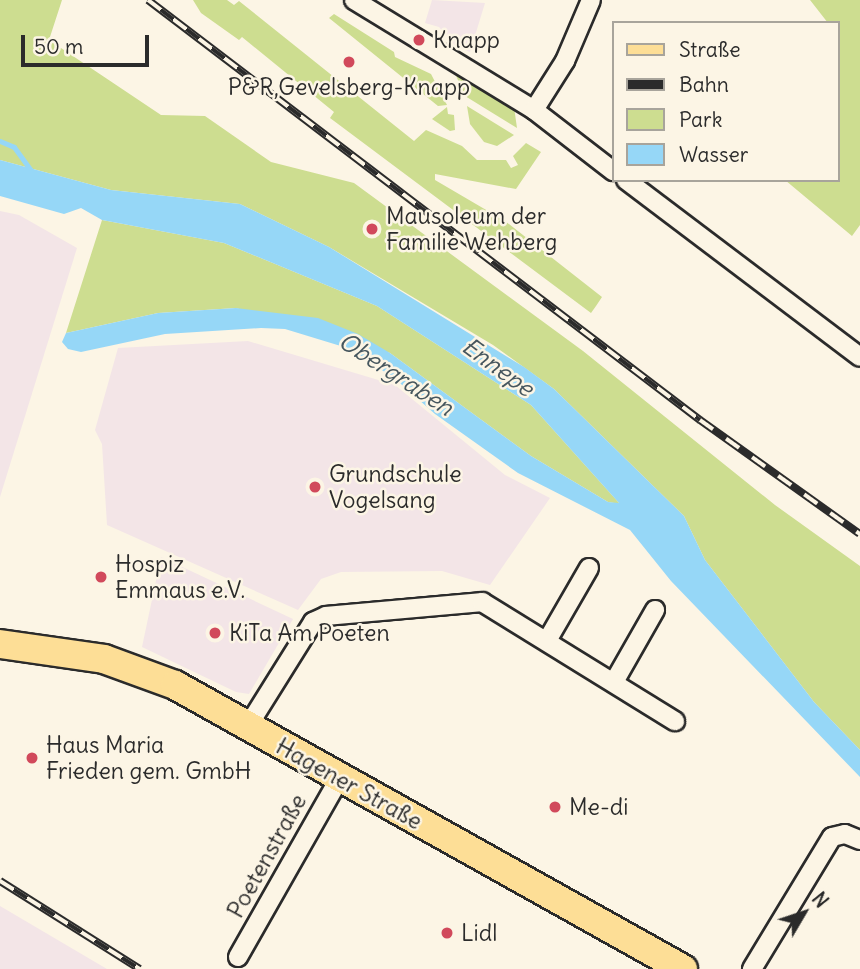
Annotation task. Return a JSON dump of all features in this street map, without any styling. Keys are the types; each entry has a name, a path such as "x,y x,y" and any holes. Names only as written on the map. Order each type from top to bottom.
{"main road":[{"name":"Hagener Straße","path":"0,644 60,650 128,666 175,685 683,969"}],"street":[{"path":"354,0 534,110 612,170"},
{"path":"534,110 571,51 591,0"},
{"path":"629,182 860,357"},
{"path":"548,639 589,568"},
{"path":"247,726 302,633 326,616 482,602 548,639 675,721"},
{"path":"614,682 655,610"},
{"name":"Poetenstraße","path":"238,957 339,779"},
{"path":"752,969 832,837 845,834 860,840"}],"shaded area":[{"path":"432,0 485,3 470,52 456,47 439,27 425,23"},
{"path":"0,211 19,215 77,248 0,497"},
{"name":"Grundschule Vogelsang","path":"248,341 395,385 505,475 550,498 490,585 442,571 341,572 321,579 298,610 107,525 102,444 95,430 118,348"},
{"name":"KiTa Am Poeten","path":"161,557 293,619 249,694 236,692 142,647"},
{"path":"0,906 107,969 0,969"}],"green space":[{"path":"0,0 62,0 49,40 161,115 205,116 271,162 354,183 583,351 775,505 860,566 860,750 814,702 705,560 684,516 554,389 493,345 329,247 240,204 111,190 0,160"},
{"path":"193,0 227,0 234,5 239,1 414,141 426,130 462,146 477,160 506,160 511,168 518,165 513,156 526,143 541,152 516,189 435,174 435,180 505,221 602,297 591,313 330,118 334,112 242,37 239,40 201,13"},
{"path":"810,0 860,0 860,225 852,236 787,182 839,182 839,21 826,21"},
{"path":"334,14 394,52 395,57 431,74 447,105 438,106 329,18"},
{"path":"454,71 514,107 517,128 465,96"},
{"path":"467,106 514,135 497,146 484,142 470,124"},
{"path":"447,107 448,114 454,115 455,130 450,131 432,119"},
{"path":"102,220 224,243 377,306 531,405 620,504 608,502 531,456 390,353 236,308 158,313 66,333"}],"water":[{"path":"0,160 111,190 240,204 329,247 524,367 554,389 684,516 705,560 814,702 860,750 860,777 671,581 630,530 518,473 435,414 393,377 344,347 285,329 261,328 165,334 81,352 68,349 62,342 66,333 158,313 236,308 318,318 358,334 390,353 531,456 608,502 619,503 531,405 377,306 224,243 102,220 81,208 64,214 0,196"}],"waterway":[{"path":"0,141 14,147 36,177"}],"railway":[{"path":"148,0 700,420 860,534"},
{"path":"0,881 140,969"}],"place":[{"name":"Knapp","path":"419,40"},
{"name":"P&R,Gevelsberg-Knapp","path":"349,62"},
{"name":"Mausoleum der Familie Wehberg","path":"372,229"},
{"name":"Grundschule Vogelsang","path":"315,487"},
{"name":"Hospiz Emmaus e.V.","path":"101,577"},
{"name":"KiTa Am Poeten","path":"215,633"},
{"name":"Haus Maria Frieden gem. GmbH","path":"32,758"},
{"name":"Me-di","path":"555,807"},
{"name":"Lidl","path":"447,933"}],"water label":[{"name":"Ennepe","path":"498,367"},
{"name":"Obergraben","path":"396,374"}]}
